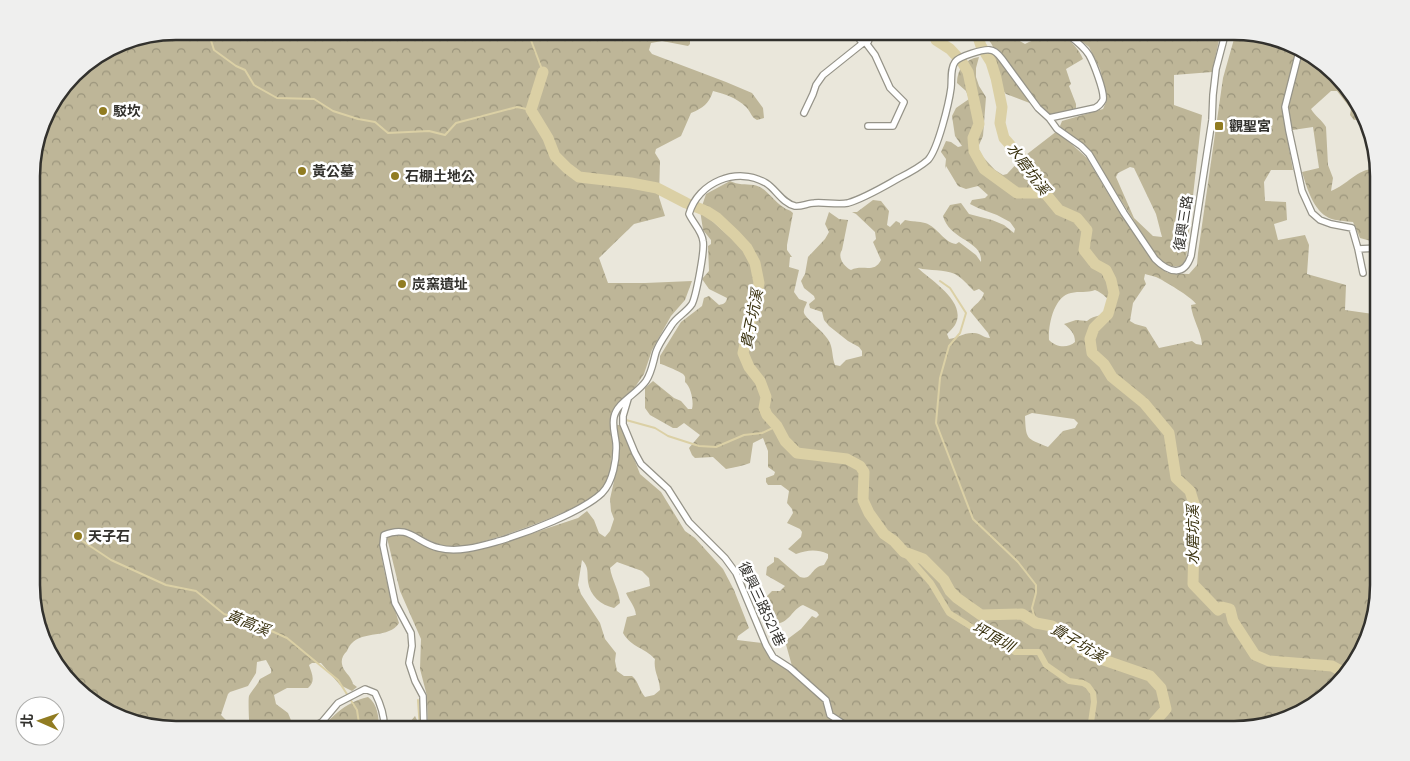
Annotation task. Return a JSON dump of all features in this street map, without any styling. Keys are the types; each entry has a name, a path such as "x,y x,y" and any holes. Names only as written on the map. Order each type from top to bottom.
{"street":[{"path":"1049,118 1095,108 1100,105 1102,100 1102,92 1089,55 1075,40"},
{"name":"復興三路","path":"628,400 646,381 657,351 672,323 692,304 702,258 703,241 689,214 700,192 719,180 738,176 766,183 788,203 797,206 810,203 846,203 880,189 911,172 930,158 949,102 952,69 955,62 961,57 988,50 996,52 1056,129 1082,146 1089,154 1124,213 1155,259 1170,270 1186,268 1191,256 1212,120 1216,69 1224,40"},
{"path":"804,113 814,94 816,85 824,75 865,43 875,55 890,88 904,102 893,126 868,126"},
{"path":"1298,56 1285,107 1302,190 1312,213 1320,220 1352,228 1363,273"},
{"path":"1358,249 1370,248"},
{"path":"424,721 423,696 414,681 409,664 412,646 411,633 395,603 383,545 384,535 392,531 407,532 425,543 440,548 457,550 499,541 550,522 585,505 602,493 608,483 616,452 614,416 620,404 628,400"},
{"name":"復興三路521巷","path":"628,400 623,416 623,424 634,453 641,464 668,489 689,522 725,558 736,573 766,645 773,657 790,668 826,700 830,715 839,721"},
{"path":"323,721 338,703 365,690 375,693 384,721"}],"green space":[{"path":"690,40 688,46 662,41 651,43 649,50 652,54 752,93 763,108 764,118 757,120 739,101 713,91 705,105 691,113 681,136 656,149 655,153 660,161 659,197 665,216 634,224 599,258 608,283 692,281 685,300 671,316 652,350 644,374 631,393 611,413 612,454 606,484 591,499 575,507 509,534 470,545 457,547 437,544 412,532 403,530 393,530 382,534 381,553 383,565 399,623 389,631 362,637 350,646 342,662 353,684 357,687 352,691 340,685 321,663 312,663 309,665 313,680 308,688 287,688 274,695 276,704 288,713 291,721 249,721 249,696 260,679 271,673 266,660 257,662 256,673 248,686 228,694 221,715 226,720 158,720 132,714 116,707 93,693 68,668 50,637 45,620 41,603 40,585 40,167 47,132 68,93 86,74 108,58 132,47 158,41"},
{"path":"1018,40 1025,44 1034,40 1068,40 1077,48 1083,59 1066,69 1076,110 1049,115 1040,107 1006,94 992,79 989,67 990,54 995,51 989,41"},
{"path":"1080,40 1219,40 1212,72 1174,75 1174,105 1202,115 1186,259 1182,266 1175,267 1169,265 1157,257 1091,153 1082,143 1062,130 1060,126 1062,121 1103,109 1107,100 1100,69 1089,47","holes":["1130,167 1134,168 1156,214 1162,237 1153,236 1134,218 1116,177 1118,173"]},
{"path":"1234,40 1278,47 1294,54 1324,74 1342,93 1358,120 1354,120 1350,115 1351,109 1337,91 1331,91 1311,109 1326,127 1328,165 1333,178 1331,191 1370,169 1370,176 1370,241 1360,238 1353,222 1329,218 1315,204 1302,172 1319,168 1313,127 1286,131 1293,170 1271,170 1264,182 1265,201 1286,202 1287,220 1274,224 1278,240 1305,235 1309,245 1307,274 1346,285 1345,310 1370,314 1369,603 1360,637 1347,660 1324,687 1309,698 1278,714 1243,721 428,721 427,696 420,669 421,639 400,591 387,538 389,535 406,534 416,542 429,547 458,552 515,539 578,518 587,511 594,520 599,533 605,537 610,531 614,519 610,499 616,472 618,449 617,425 621,425 640,474 661,492 685,531 695,538 723,569 734,590 749,628 738,636 737,640 762,643 774,656 792,666 785,641 801,629 812,616 816,618 819,615 803,605 788,619 780,623 775,624 768,618 766,602 763,600 772,591 780,591 785,586 766,575 767,567 774,562 774,557 804,578 819,566 824,565 828,554 812,551 796,554 788,549 801,537 802,532 800,529 787,523 793,513 787,503 789,491 781,485 768,485 766,482 766,478 774,475 775,472 768,467 768,451 763,438 753,443 750,463 726,469 713,457 695,458 692,455 689,448 700,435 684,423 677,428 673,428 650,415 645,408 645,388 653,381 674,398 681,401 688,409 692,409 692,395 685,382 685,376 660,364 660,356 681,322 702,306 704,298 709,296 719,305 727,300 727,298 709,289 702,279 709,271 708,246 711,244 711,240 703,230 700,210 743,249 736,237 702,206 706,194 730,181 754,185 762,188 779,204 793,213 787,250 792,257 790,257 789,267 799,270 794,292 799,299 807,302 804,313 828,339 835,365 840,366 846,360 862,356 862,351 859,347 829,326 824,320 822,312 810,308 809,304 815,299 814,296 804,288 801,281 805,274 808,257 829,232 825,224 829,212 839,219 848,220 840,256 844,264 851,270 875,267 881,260 873,242 876,239 875,232 852,212 857,212 873,200 881,201 889,211 887,225 890,227 896,221 900,225 905,220 925,223 934,228 951,243 956,244 959,242 976,255 981,262 977,249 952,231 947,224 943,216 950,205 961,203 969,214 1004,225 1014,233 1015,229 1010,222 970,204 972,200 985,198 988,195 978,186 966,189 958,186 946,166 945,169 946,159 941,152 946,141 958,147 962,146 955,136 952,116 956,108 969,99 966,91 957,83 957,78 960,69 966,62 979,57 976,77 986,97 983,136 979,150 995,170 1003,175 1007,174 1022,158 1057,131 1087,158 1150,258 1159,267 1168,273 1189,274 1197,265 1223,78","holes":["918,268 951,272 974,291 979,289 984,293 970,311 990,338 971,333 949,339 947,334 955,325 958,316 956,308 946,292","1145,274 1156,277 1178,289 1194,301 1196,304 1191,305 1202,345 1192,341 1159,348 1146,327 1130,321 1133,303 1146,284","1095,290 1114,306 1112,312 1093,317 1087,321 1076,320 1064,324 1075,339 1075,342 1069,346 1058,346 1049,340 1051,319 1060,300 1065,295 1071,293","1032,413 1074,419 1078,423 1075,428 1063,431 1048,447 1031,440 1027,434 1025,416","582,560 587,567 591,592 605,605 614,608 620,603 610,568 617,562 642,571 649,578 650,586 626,593 636,615 627,617 623,633 630,642 655,659 660,690 654,695 645,697 632,676 624,676 617,671 616,653 605,639 600,623 581,594 578,585"]},
{"path":"368,697 376,708 378,721 328,721 345,707"},
{"path":"415,716 418,721 411,721"}],"waterway":[{"path":"211,40 214,50 236,66 245,70 254,85 277,98 314,99 333,111 375,122 388,133 429,131 445,135 456,123 517,107 531,110"},
{"name":"貴子坑溪","path":"531,40 543,72"},
{"path":"936,40 950,49 968,72 979,124 973,138 974,151 984,169 1017,193 1045,193"},
{"name":"水磨坑溪","path":"979,40 991,62 996,78 1002,107 1000,123 1004,138 1021,157 1059,210 1077,218 1087,230 1084,250 1095,264 1106,270 1111,280 1114,293 1108,314 1094,328 1090,339 1092,353 1104,364 1112,377 1144,403 1169,433 1176,478 1190,491 1195,507 1192,518 1194,540 1193,584 1218,610 1222,607 1230,609 1233,621 1255,655 1269,661 1332,666 1340,670"},
{"name":"貴子坑溪","path":"543,72 531,110 548,138 555,156 567,168 579,177 657,188 717,218 747,248 755,263 759,283 743,353 749,367 760,381 766,397 764,408 767,415 777,426 785,441 797,453 847,459 860,466 864,472 863,500 869,513 884,534 904,552 923,559 944,580 950,591 957,598 981,615 1022,614 1036,623 1052,626 1066,634 1084,651 1098,658 1150,676 1161,688 1166,709 1155,721"},
{"path":"940,281 950,288 966,313 960,333 949,346 940,378 936,423 973,519 1018,562 1036,585 1032,608 1036,623"},
{"path":"626,420 655,428 668,436 699,446 716,447 744,435 762,433 777,426"},
{"name":"黃高溪","path":"78,538 111,560 166,585 196,591 224,614 256,624 287,638 338,680 357,710 359,721"},
{"name":"坪頂圳","path":"904,552 931,583 949,613 1015,652 1039,652 1046,665 1069,681 1083,683 1088,686 1093,693 1094,702 1091,721"},
{"path":"418,700 419,721"}],"place":[{"name":"駁坎","path":"103,111"},
{"name":"觀聖宮","path":"1219,126"},
{"name":"黃公墓","path":"302,171"},
{"name":"石棚土地公","path":"395,176"},
{"name":"炭窯遺址","path":"402,284"},
{"name":"天子石","path":"78,536"}]}
